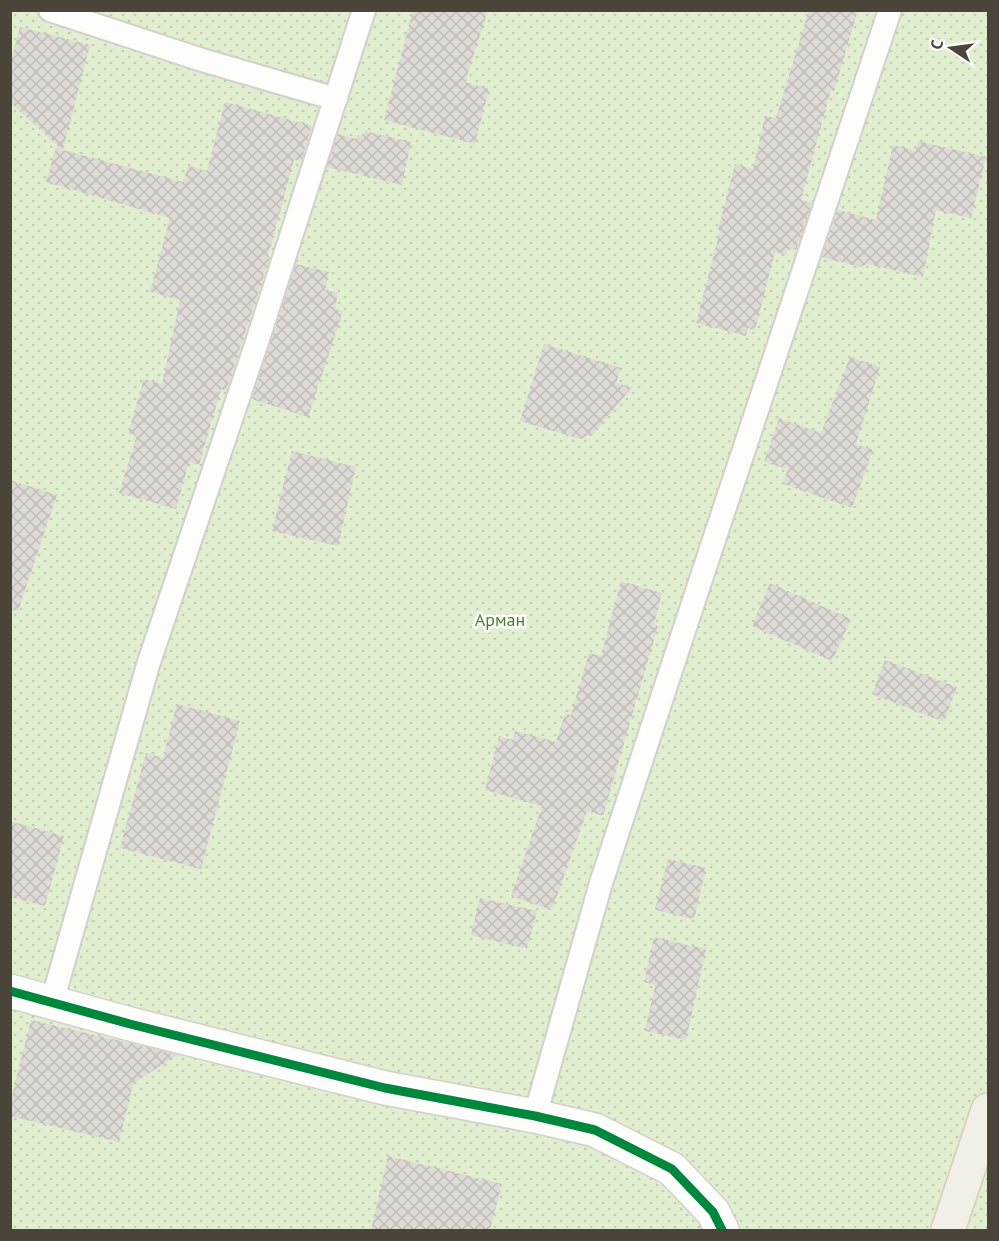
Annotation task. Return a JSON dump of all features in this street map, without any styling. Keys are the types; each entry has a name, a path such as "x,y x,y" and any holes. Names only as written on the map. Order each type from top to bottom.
{"main road":[{"path":"948,1230 988,1110"}],"street":[{"path":"10,991 130,1024 386,1088 535,1116 595,1131 672,1169 713,1212 722,1230"}],"lane":[{"path":"50,10 202,60 336,99"},
{"path":"52,1002 148,665 256,345 364,10"},
{"path":"535,1116 601,883 890,10"}],"green space":[{"name":"Арман","path":"11,11 988,11 988,1230 11,1230"}],"building":[{"path":"413,10 488,10 465,82 489,89 475,144 384,120"},
{"path":"809,10 858,10 834,91 831,90 801,200 812,203 796,250 788,248 786,255 775,252 755,330 748,328 746,336 696,323 735,164 753,169 765,116 776,118"},
{"path":"20,27 90,45 63,150 183,182 188,166 207,171 225,102 312,126 301,161 294,160 268,256 270,257 226,391 221,389 199,465 189,462 176,509 119,493 137,435 128,433 144,379 162,384 180,300 150,292 170,218 46,182 56,148 61,149 10,102 10,64"},
{"path":"365,131 411,142 402,185 327,167 338,134 356,139 357,135 364,137"},
{"path":"918,141 986,157 971,218 936,210 923,277 867,264 860,267 822,257 838,210 876,220 893,145 916,151"},
{"path":"296,264 329,272 325,290 338,293 335,309 343,311 308,417 252,399"},
{"path":"544,344 621,368 616,383 632,387 593,434 580,439 520,421"},
{"path":"850,357 880,367 856,444 873,450 852,508 783,484 788,469 764,462 779,418 821,433"},
{"path":"292,451 356,467 338,546 272,531"},
{"path":"10,480 57,495 18,611 10,610"},
{"path":"621,581 662,593 654,624 658,626 603,816 587,811 552,910 511,896 542,806 485,790 499,736 513,740 515,731 556,742 565,714 571,715 589,653 601,656"},
{"path":"770,583 851,619 832,661 752,626"},
{"path":"885,660 957,687 944,722 872,694"},
{"path":"177,704 240,721 201,869 120,848 146,753 163,758"},
{"path":"10,821 64,836 45,906 10,897"},
{"path":"668,859 706,868 694,919 655,910"},
{"path":"480,898 537,911 527,949 471,935"},
{"path":"654,937 706,949 686,1040 645,1031 655,985 644,982"},
{"path":"31,1020 177,1055 133,1084 119,1142 10,1116 10,1103"},
{"path":"388,1156 502,1184 490,1230 371,1230"}],"cycle path":[{"path":"10,991 130,1024 385,1088 535,1116 595,1130 672,1169 713,1212 722,1230"}]}
